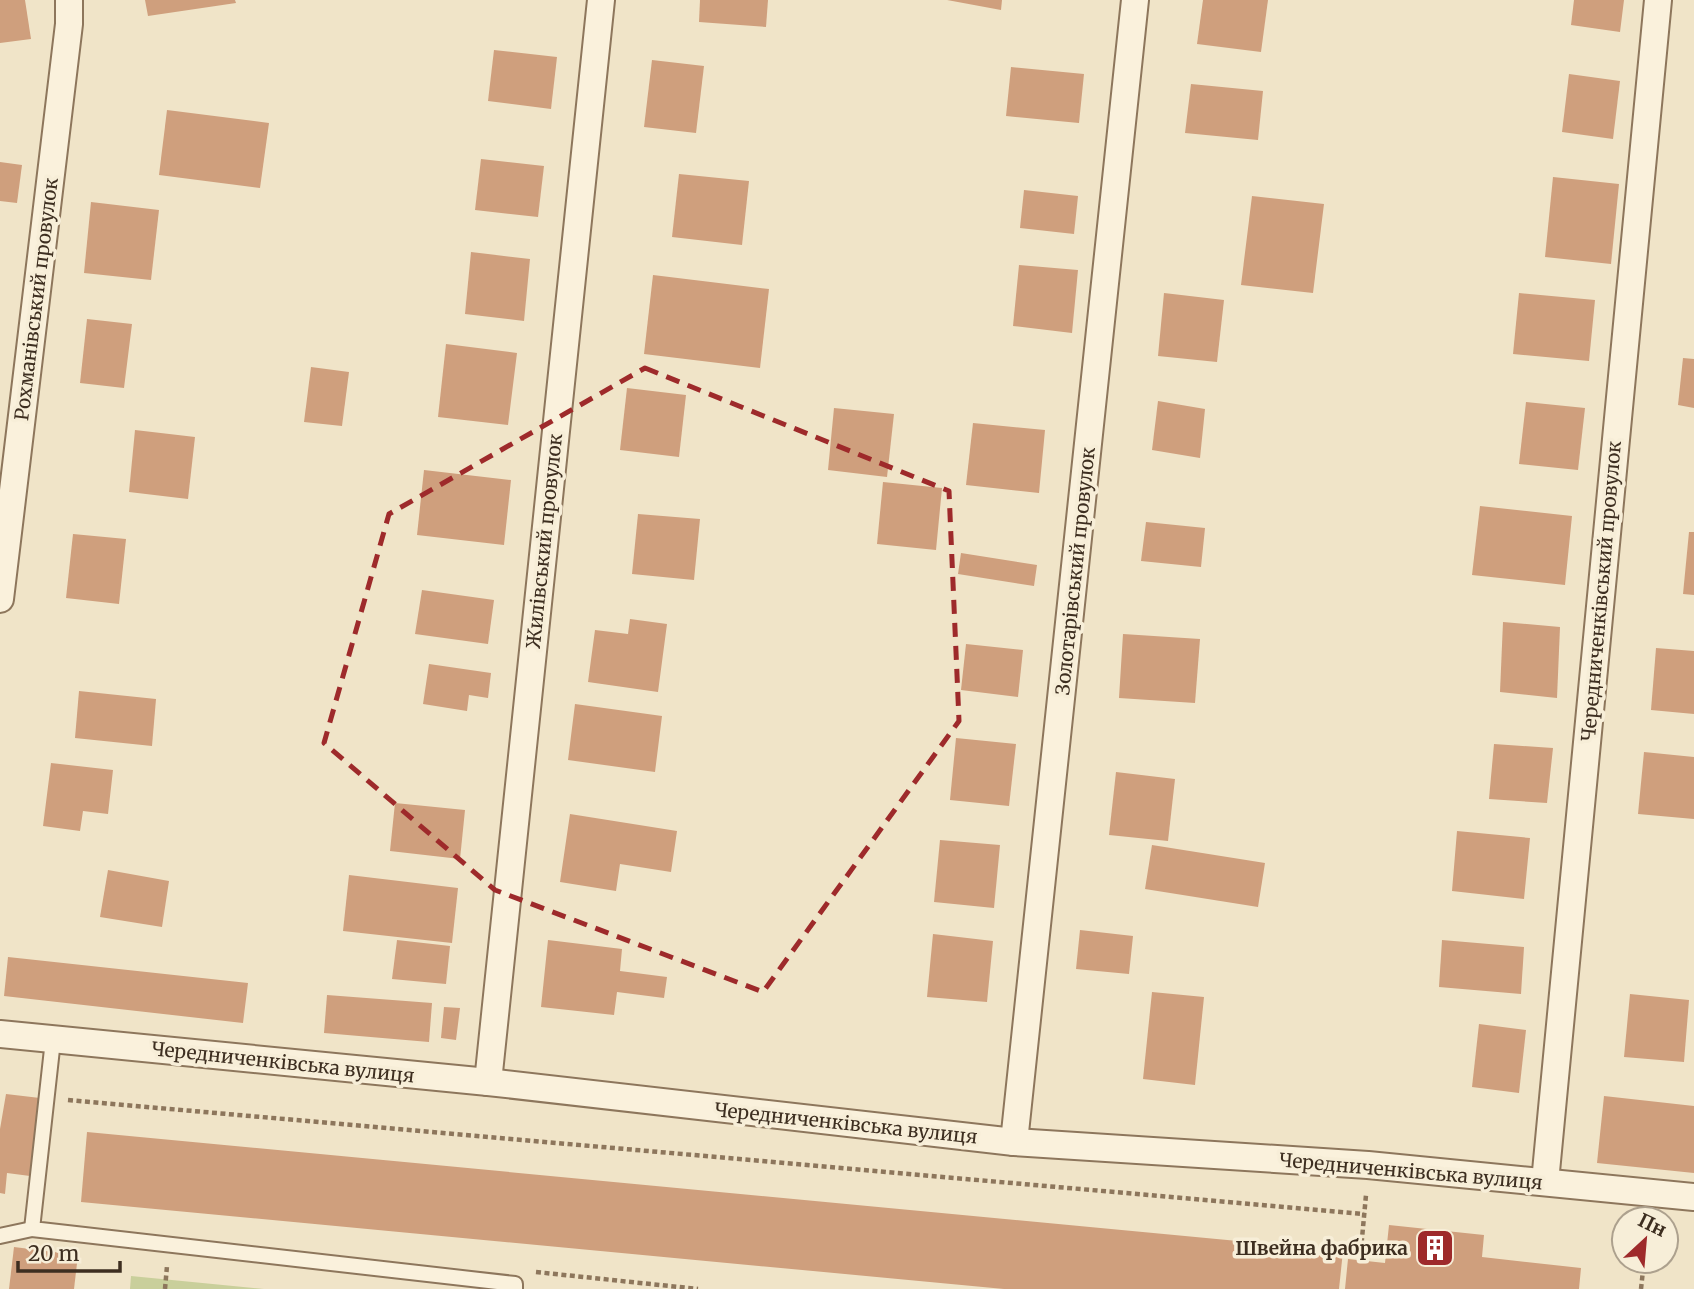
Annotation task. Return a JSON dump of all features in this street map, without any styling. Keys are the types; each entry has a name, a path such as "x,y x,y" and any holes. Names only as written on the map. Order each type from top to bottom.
{"street":[{"name":"Рохманівський провулок","path":"0,599 67,37 69,0"},
{"name":"Жилівський провулок","path":"488,1082 601,0"},
{"name":"Золотарівський провулок","path":"1014,1142 1135,0"},
{"name":"Чередниченківський провулок","path":"1545,1182 1658,0"},
{"name":"Чередниченківська вулиця","path":"0,1034 488,1082 1014,1142 1368,1165 1694,1197"}],"lane":[{"path":"32,1229 53,1040"},
{"path":"0,1236 32,1229 515,1284 515,1289"}],"path":[{"path":"47,1098 1364,1214"},
{"path":"1360,1260 1368,1165"}],"highlighted area":[{"path":"645,368 949,491 959,721 763,992 495,890 324,743 389,514"}],"green space":[{"path":"131,1276 264,1289 130,1289"}],"building":[{"path":"0,0 25,0 31,39 0,43"},
{"path":"145,0 235,0 236,3 148,16"},
{"path":"700,0 768,0 766,27 699,22"},
{"path":"947,0 1002,0 1001,10"},
{"path":"1203,0 1268,0 1261,52 1197,44"},
{"path":"1574,0 1624,0 1620,32 1571,25"},
{"path":"494,50 557,57 551,109 488,101"},
{"path":"652,60 704,66 696,133 644,127"},
{"path":"1011,67 1084,74 1079,123 1006,116"},
{"path":"1569,74 1620,81 1613,139 1562,132"},
{"path":"1191,84 1263,91 1258,140 1185,133"},
{"path":"167,110 269,123 260,188 159,175"},
{"path":"481,159 544,166 538,217 475,210"},
{"path":"0,162 22,165 17,203 0,201"},
{"path":"679,174 749,181 742,245 672,237"},
{"path":"1553,177 1619,184 1611,264 1545,257"},
{"path":"1024,190 1078,196 1074,234 1020,228"},
{"path":"1252,196 1324,204 1313,293 1241,285"},
{"path":"91,202 159,210 151,280 84,273"},
{"path":"471,252 530,259 524,321 465,314"},
{"path":"1019,265 1078,270 1072,333 1013,326"},
{"path":"653,275 769,289 760,368 644,354"},
{"path":"1164,293 1224,300 1217,362 1158,356"},
{"path":"1519,293 1595,300 1589,361 1513,354"},
{"path":"87,319 132,324 124,388 80,383"},
{"path":"446,344 517,353 508,425 438,417"},
{"path":"1683,358 1694,359 1694,408 1678,405"},
{"path":"311,367 349,372 342,426 304,422"},
{"path":"627,388 686,395 679,457 620,450"},
{"path":"1158,401 1205,409 1200,458 1152,450"},
{"path":"1526,402 1585,408 1578,470 1519,464"},
{"path":"834,408 894,414 887,477 828,470"},
{"path":"973,423 1045,430 1039,493 966,485"},
{"path":"135,430 195,437 188,499 129,492"},
{"path":"424,470 511,480 504,545 417,535"},
{"path":"883,482 942,488 936,550 877,544"},
{"path":"1480,506 1572,516 1565,585 1472,575"},
{"path":"638,514 700,519 694,580 632,574"},
{"path":"1146,522 1205,528 1201,567 1141,561"},
{"path":"1689,532 1694,532 1694,595 1683,594"},
{"path":"73,534 126,539 119,604 66,598"},
{"path":"961,553 1037,565 1034,586 958,574"},
{"path":"422,590 494,600 488,644 415,634"},
{"path":"630,619 667,624 658,692 588,682 595,630 628,634"},
{"path":"1503,622 1560,627 1557,698 1500,692"},
{"path":"1123,634 1200,639 1195,703 1119,698"},
{"path":"966,644 1023,650 1018,697 961,690"},
{"path":"1656,648 1694,651 1694,714 1651,710"},
{"path":"429,664 491,673 488,698 469,695 467,711 423,704"},
{"path":"79,691 156,699 152,746 75,738"},
{"path":"575,704 662,716 655,772 568,760"},
{"path":"956,738 1016,744 1009,806 950,800"},
{"path":"1494,744 1553,748 1547,803 1489,799"},
{"path":"1644,752 1694,757 1694,819 1638,814"},
{"path":"51,763 113,770 108,814 83,811 80,831 43,826"},
{"path":"1116,772 1175,779 1168,841 1109,835"},
{"path":"395,803 465,810 460,859 390,851"},
{"path":"570,814 677,831 671,872 620,864 616,891 560,882"},
{"path":"1457,831 1530,838 1524,899 1452,891"},
{"path":"940,840 1000,845 994,908 934,902"},
{"path":"1152,845 1265,863 1258,907 1145,889"},
{"path":"108,870 169,881 162,927 100,917"},
{"path":"349,875 458,888 452,943 343,931"},
{"path":"1080,930 1133,936 1129,974 1076,969"},
{"path":"933,934 993,941 987,1002 927,997"},
{"path":"397,940 450,946 446,984 392,979"},
{"path":"548,940 622,949 620,971 667,977 664,998 617,992 614,1015 541,1007"},
{"path":"1442,940 1524,947 1521,994 1439,987"},
{"path":"8,957 248,983 243,1023 4,996"},
{"path":"1152,992 1204,997 1195,1085 1143,1079"},
{"path":"1630,994 1689,1000 1684,1062 1624,1057"},
{"path":"327,995 432,1003 429,1042 324,1033"},
{"path":"444,1007 460,1008 456,1040 441,1038"},
{"path":"1479,1024 1526,1030 1519,1093 1472,1087"},
{"path":"6,1094 40,1098 30,1176 7,1173 5,1194 0,1193 0,1129"},
{"path":"1604,1096 1694,1106 1694,1173 1597,1163"},
{"path":"87,1132 1343,1251 1339,1289 1004,1289 81,1202"},
{"name":"Швейна фабрика","path":"1389,1225 1484,1235 1482,1257 1581,1268 1579,1289 1345,1289 1348,1259 1385,1263"},
{"path":"14,1247 78,1255 74,1289 9,1289"}],"place":[{"name":"Швейна фабрика","path":"1435,1248"}]}
